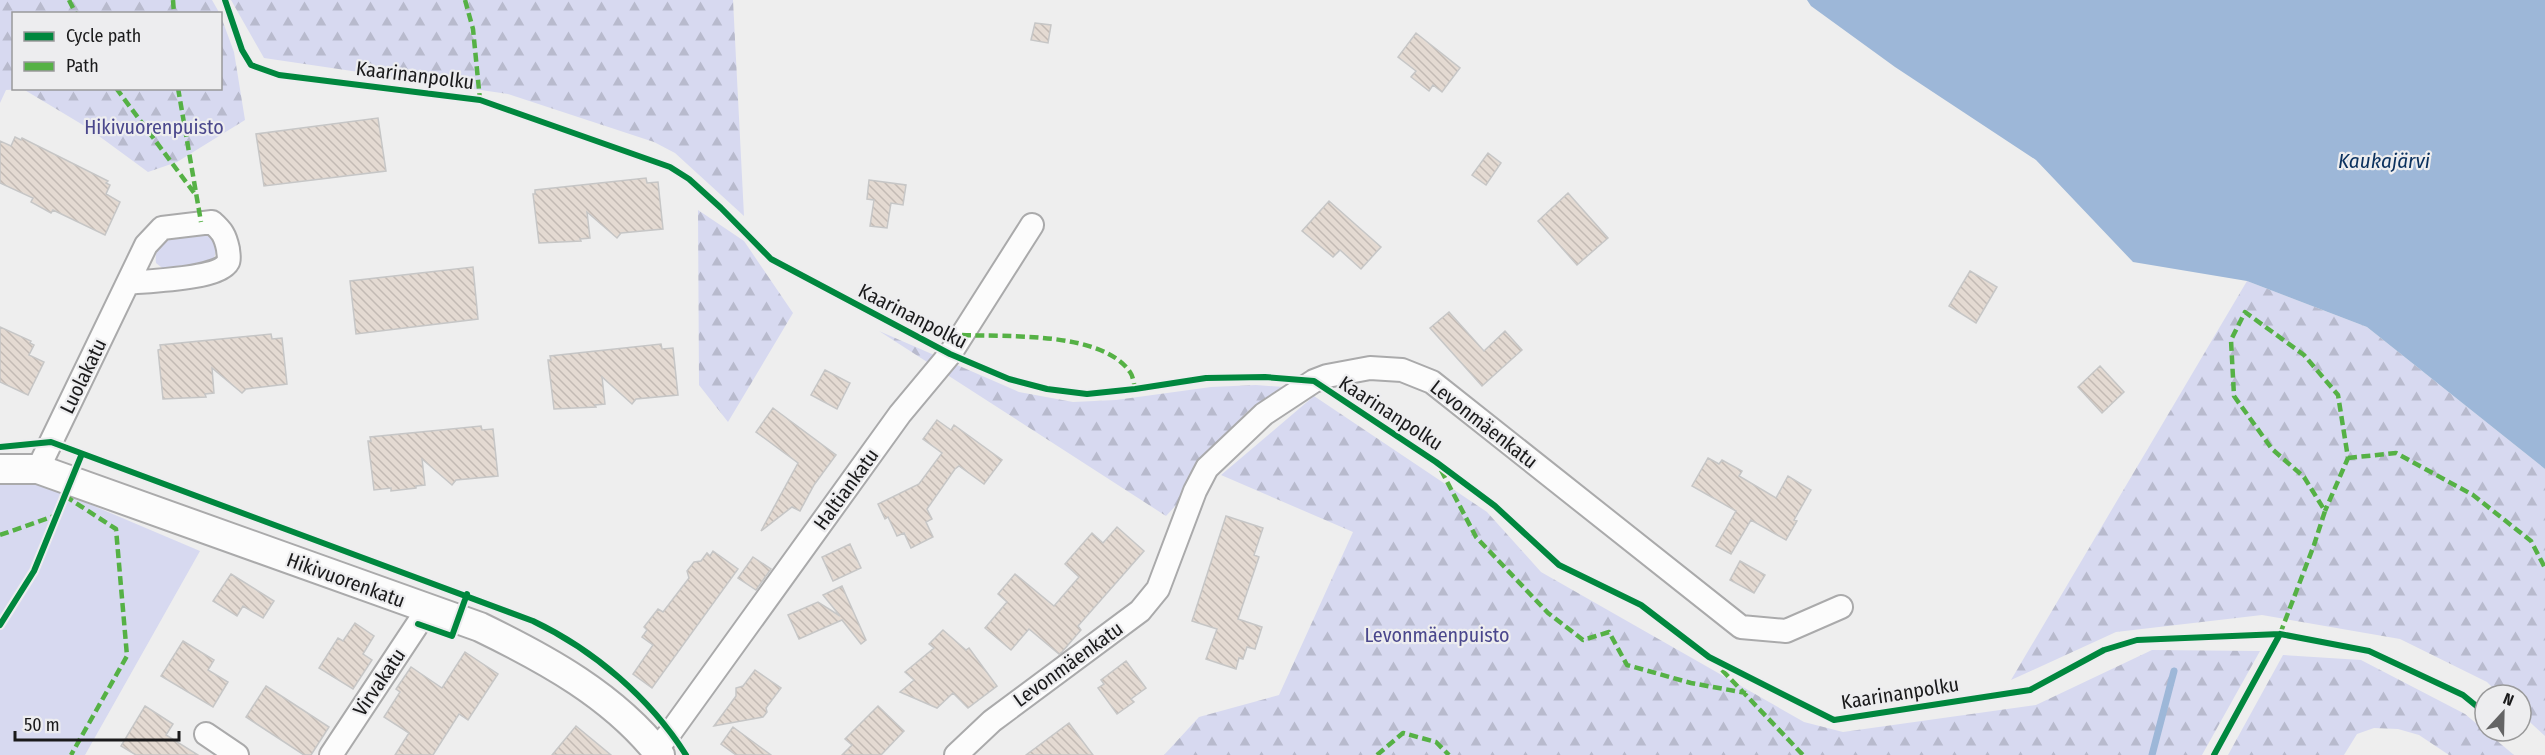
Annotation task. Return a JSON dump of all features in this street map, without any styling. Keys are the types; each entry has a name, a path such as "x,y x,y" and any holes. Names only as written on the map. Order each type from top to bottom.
{"street":[{"name":"Haltiankatu","path":"658,752 900,414 950,354 1032,225"},
{"name":"Luolakatu","path":"38,469 128,283"},
{"name":"Levonmäenkatu","path":"956,755 992,721 1140,611 1158,589 1195,491 1207,468 1264,414 1314,381 1327,376 1370,368 1402,370 1432,382 1741,627 1786,631 1841,607"},
{"name":"Hikivuorenkatu","path":"0,469 38,469 427,610 480,627 542,657 568,674 607,704 658,752"},
{"name":"Virvakatu","path":"331,755 427,610"},
{"path":"206,734 237,755"}],"green space":[{"name":"Hikivuorenpuisto","path":"0,0 212,0 219,12 12,12 12,90 6,90 0,103"},
{"path":"231,0 733,0 744,216 675,153 654,142 508,94 264,58"},
{"name":"Hikivuorenpuisto","path":"222,19 234,52 245,120 177,162 148,172 88,128 25,90 222,90"},
{"path":"698,210 744,241 793,313 728,422 699,385"},
{"path":"204,234 212,239 216,247 215,256 210,263 166,271 156,263 159,247 165,242 180,236"},
{"path":"2247,281 2367,327 2545,469 2545,736 2533,725 2533,683 2488,683 2400,639 2262,615 2116,632 2011,680"},
{"path":"879,331 1019,392 1073,402 1116,400 1211,387 1256,385 1284,387 1250,409 1201,459 1180,501 1166,516"},
{"name":"Levonmäenpuisto","path":"1314,396 1487,512 1541,572 1804,722 1843,732 2036,705 2152,650 2260,651 2202,755 1164,755 1199,717 1279,695 1353,532 1221,475"},
{"path":"15,479 42,484 200,551 85,755 0,755 0,481"},
{"path":"2283,655 2361,660 2465,714 2473,721 2473,743 2500,743 2514,755 2449,755 2419,735 2398,729 2374,728 2357,734 2344,755 2228,755"}],"water":[{"name":"Kaukajärvi","path":"1807,0 2545,0 2545,469 2367,327 2247,281 2133,262 2036,160 1895,67 1811,6"}],"building":[{"path":"1035,23 1051,25 1048,43 1031,40"},
{"path":"1416,33 1460,68 1442,92 1433,85 1429,91 1411,77 1416,71 1398,57"},
{"path":"378,118 386,171 264,186 256,134"},
{"path":"15,137 21,140 22,138 108,181 106,183 110,185 106,194 120,202 105,235 53,210 51,213 31,202 33,198 0,183 0,141 11,146"},
{"path":"1488,153 1501,163 1486,185 1472,175"},
{"path":"646,178 647,183 658,182 663,229 621,233 617,238 587,212 590,238 580,239 581,241 539,243 533,194 535,190"},
{"path":"869,180 906,185 903,205 891,203 887,228 870,226 874,200 867,199"},
{"path":"1568,193 1608,238 1577,265 1538,221"},
{"path":"1329,201 1381,247 1361,269 1340,250 1333,257 1302,231"},
{"path":"473,267 478,319 356,334 350,281"},
{"path":"1970,271 1997,287 1976,323 1949,306"},
{"path":"1449,312 1484,351 1505,331 1522,350 1482,386 1430,328"},
{"path":"0,327 31,341 30,343 34,345 29,355 44,362 28,395 0,382"},
{"path":"271,334 272,339 282,338 287,384 246,389 242,393 212,368 214,393 205,394 206,397 163,399 158,350 161,349 160,345"},
{"path":"661,344 662,349 673,348 678,395 636,399 632,404 602,377 605,404 595,405 596,407 554,409 548,360 551,360 550,356"},
{"path":"2100,366 2124,392 2102,413 2078,387"},
{"path":"825,370 850,383 837,409 811,395"},
{"path":"773,408 836,455 814,485 800,511 792,507 761,531 798,463 756,432"},
{"path":"937,420 951,430 954,425 1002,460 984,484 959,466 955,469 927,509 932,519 926,522 933,537 911,548 904,533 897,536 888,517 885,519 878,504 919,484 942,453 923,439"},
{"path":"481,426 482,430 493,429 498,476 456,480 452,485 422,459 425,485 391,491 391,488 374,490 368,441 371,441 370,437"},
{"path":"1708,458 1719,464 1722,460 1742,471 1739,476 1776,498 1788,476 1811,490 1786,540 1751,520 1731,554 1716,546 1736,511 1692,486"},
{"path":"1226,516 1263,528 1254,555 1259,557 1238,619 1262,627 1255,649 1247,647 1243,659 1239,658 1236,669 1206,659 1217,629 1192,621"},
{"path":"1117,527 1144,551 1078,626 1081,630 1062,652 1059,654 1029,629 1011,650 985,628 1007,602 998,594 1015,574 1054,606 1079,577 1065,564 1092,533 1103,543"},
{"path":"850,544 861,568 833,581 822,557"},
{"path":"713,551 738,569 652,688 633,674 653,645 642,637 647,630 644,627 658,609 663,612 689,578 687,571 694,562 701,561 707,553 710,556"},
{"path":"753,557 771,569 756,590 738,578"},
{"path":"1740,561 1765,575 1754,593 1730,580"},
{"path":"231,574 274,601 263,618 243,606 237,616 213,601"},
{"path":"842,586 866,640 861,644 842,620 799,639 788,615 818,602 840,616 823,595"},
{"path":"355,623 374,636 363,654 372,660 353,689 319,668 338,638 343,641"},
{"path":"943,630 966,650 969,648 997,686 968,708 953,693 937,708 900,692 914,680 905,672 934,648 929,644"},
{"path":"183,641 214,660 208,670 228,682 213,707 161,676"},
{"path":"465,652 498,674 468,720 459,714 433,755 395,755 409,733 384,717 400,692 396,689 411,667 442,688"},
{"path":"1126,661 1146,688 1131,699 1134,702 1117,714 1098,688 1104,684 1101,680"},
{"path":"755,670 781,688 766,708 767,712 763,717 714,726 736,696 736,688 743,686"},
{"path":"266,686 329,727 311,755 304,755 246,717"},
{"path":"145,706 173,724 166,735 198,755 136,755 121,746"},
{"path":"878,706 904,731 881,755 842,755 852,745 845,739"},
{"path":"1069,723 1093,755 1026,755"},
{"path":"576,726 611,755 552,755"},
{"path":"733,727 771,755 736,755 721,744"}],"waterway":[{"path":"2152,755 2174,671"}],"marked path":[{"path":"69,0 75,12"},
{"path":"173,0 174,12"},
{"path":"465,0 473,29 480,100"},
{"path":"117,90 195,194"},
{"path":"178,90 201,222"},
{"path":"2280,634 2325,511 2304,477 2272,449 2234,396 2231,340 2245,312 2304,355 2338,395 2348,458 2325,511"},
{"path":"962,335 1052,339 1098,349 1117,359 1130,372 1135,389"},
{"path":"2348,458 2396,453 2473,495 2531,541 2545,568"},
{"path":"1441,470 1476,537 1548,613 1583,640 1609,632 1627,665 1691,683 1746,693"},
{"path":"65,496 116,529 127,656 71,755"},
{"path":"0,535 57,515"},
{"path":"1722,670 1803,755"},
{"path":"1377,755 1403,733 1436,742 1449,755"}],"cycle path":[{"name":"Kaarinanpolku","path":"225,0 242,50 251,65 279,75 480,100 670,167 689,179 721,208 771,259 950,354 1009,379 1047,389 1087,394 1206,378 1265,377 1314,381 1436,462 1495,506 1559,565 1641,605 1709,657 1834,720 2030,690 2104,650 2137,640 2280,634 2369,651 2463,695 2473,703"},
{"path":"0,447 51,442 533,621 578,646 619,678 655,714 686,755"},
{"path":"0,625 34,571 81,456"},
{"path":"418,624 452,636 467,594"},
{"path":"2214,755 2280,634"}]}
